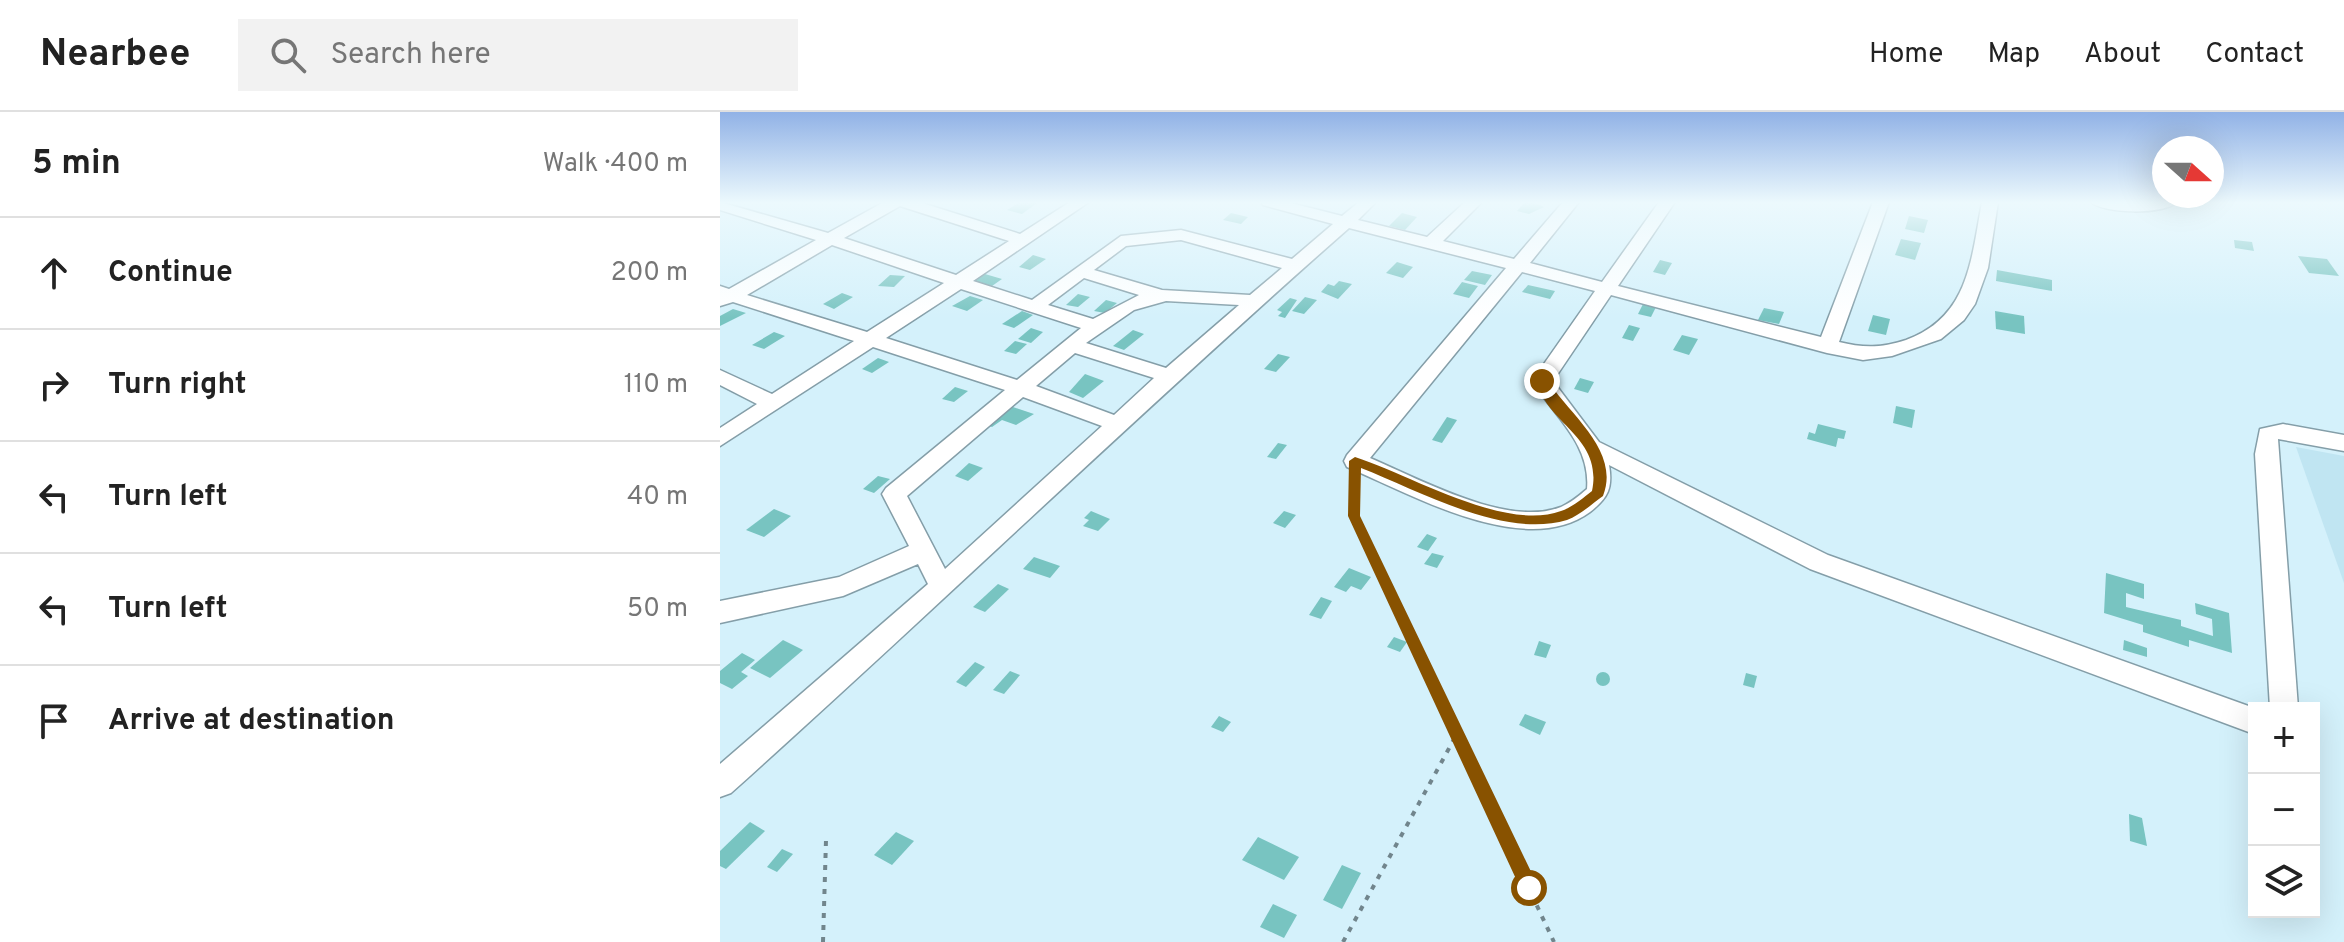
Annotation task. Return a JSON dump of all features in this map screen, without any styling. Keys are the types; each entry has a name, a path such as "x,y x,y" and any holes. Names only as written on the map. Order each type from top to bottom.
{"street":[{"path":"724,297 823,241"},
{"path":"840,241 957,283 1095,326"},
{"path":"720,438 1021,241"},
{"path":"1034,307 1124,241"},
{"path":"1202,241 1296,266"},
{"path":"720,783 942,587 1169,376 1325,241"},
{"path":"1427,241 1863,354 1889,353 1937,334 1965,305 1981,241"},
{"path":"1538,241 1355,461 1504,518 1541,520 1566,515 1598,493 1602,473 1594,448"},
{"path":"1640,241 1542,381 1553,400 1594,448 1819,562 2248,719"},
{"path":"1827,347 1867,241"},
{"path":"1079,271 1164,297"},
{"path":"724,297 874,339 1022,386 1118,424"},
{"path":"942,587 894,494 1095,326 1140,300 1164,297 1256,301"},
{"path":"1074,346 1169,376"},
{"path":"720,377 773,403"},
{"path":"2284,702 2268,434 2283,431 2344,443"},
{"path":"720,612 843,586 922,551"}],"path":[{"path":"1355,461 1354,516 1554,942"},
{"path":"1343,942 1458,732"},
{"path":"823,942 826,840"}],"shaded area":[{"path":"2296,447 2344,456 2344,583"}],"building":[{"path":"1900,241 1921,243 1915,260 1895,255"},
{"path":"2234,241 2252,242 2254,251 2235,248"},
{"path":"1033,255 1046,259 1030,270 1019,267"},
{"path":"2298,256 2327,259 2339,276 2309,273"},
{"path":"1660,260 1672,263 1665,275 1653,272"},
{"path":"1397,262 1413,267 1403,278 1386,273"},
{"path":"1997,270 2052,280 2052,291 1996,281"},
{"path":"1472,271 1492,275 1485,285 1464,280"},
{"path":"985,274 1002,279 992,286 975,281"},
{"path":"890,275 905,276 894,287 878,286"},
{"path":"1339,281 1352,284 1338,299 1321,292 1328,284 1334,286"},
{"path":"1462,282 1478,286 1469,298 1453,294"},
{"path":"1528,285 1555,291 1550,299 1522,292"},
{"path":"842,293 853,297 834,309 823,304"},
{"path":"1078,294 1090,297 1078,307 1066,305"},
{"path":"970,296 983,300 967,311 952,306"},
{"path":"1305,297 1317,300 1304,314 1292,311"},
{"path":"1290,298 1297,300 1285,318 1278,316 1282,312 1277,310"},
{"path":"1106,300 1117,303 1105,313 1094,311"},
{"path":"1643,304 1656,307 1651,317 1638,314"},
{"path":"1764,308 1784,312 1779,324 1758,320"},
{"path":"733,309 746,313 720,326 720,316"},
{"path":"1022,311 1033,315 1014,328 1002,324"},
{"path":"1995,311 2024,316 2025,334 1996,329"},
{"path":"1873,315 1890,319 1886,335 1868,331"},
{"path":"1629,325 1640,328 1633,341 1622,338"},
{"path":"1031,328 1043,332 1031,343 1018,339"},
{"path":"1133,330 1144,334 1124,350 1113,346"},
{"path":"774,332 785,336 764,349 752,345"},
{"path":"1682,335 1698,339 1689,355 1673,350"},
{"path":"1015,341 1027,344 1016,354 1004,351"},
{"path":"1278,354 1290,357 1276,372 1264,369"},
{"path":"878,358 889,362 872,373 862,369"},
{"path":"1085,374 1104,381 1083,398 1069,392"},
{"path":"1580,378 1594,382 1588,393 1574,389"},
{"path":"955,387 968,391 954,402 942,399"},
{"path":"1010,406 1034,414 1016,425 1002,420 992,427 987,425"},
{"path":"1896,406 1915,410 1912,428 1893,423"},
{"path":"1447,417 1457,420 1442,443 1432,440"},
{"path":"1818,424 1846,431 1844,439 1838,438 1836,447 1807,439 1809,432 1815,434"},
{"path":"1278,443 1287,445 1276,459 1267,457"},
{"path":"969,463 983,468 968,481 955,476"},
{"path":"878,476 890,479 874,493 863,489"},
{"path":"774,509 791,516 764,537 746,530"},
{"path":"1091,511 1110,519 1098,531 1083,526 1089,520 1084,518"},
{"path":"1284,511 1296,515 1285,528 1273,523"},
{"path":"1427,534 1437,538 1428,551 1417,547"},
{"path":"1432,553 1444,556 1437,568 1424,564"},
{"path":"1034,557 1060,566 1050,578 1023,569"},
{"path":"1349,568 1371,577 1361,590 1351,586 1346,592 1334,587"},
{"path":"2106,573 2144,584 2144,599 2126,593 2126,607 2181,620 2181,626 2213,636 2212,619 2196,614 2195,603 2229,613 2232,653 2189,640 2189,647 2143,632 2143,625 2104,613"},
{"path":"998,584 1009,589 985,612 973,607"},
{"path":"1321,597 1332,601 1321,619 1309,615"},
{"path":"1394,637 1407,642 1400,652 1387,647"},
{"path":"783,640 803,650 770,678 750,668"},
{"path":"2124,640 2147,648 2147,657 2123,650"},
{"path":"1539,641 1551,645 1546,658 1534,655"},
{"path":"742,653 755,660 741,672 748,676 732,689 720,683 720,671"},
{"path":"975,662 985,667 966,687 956,682"},
{"path":"1010,671 1020,675 1004,694 993,690"},
{"path":"1603,672 1610,679 1603,686 1596,679"},
{"path":"1746,673 1757,676 1754,688 1743,685"},
{"path":"1525,714 1546,722 1540,735 1519,725"},
{"path":"1219,716 1231,722 1223,732 1211,727"},
{"path":"2129,814 2142,818 2147,846 2130,841"},
{"path":"750,822 765,831 726,869 720,866 720,851"},
{"path":"896,832 914,841 892,865 874,855"},
{"path":"1258,837 1299,857 1284,880 1242,860"},
{"path":"782,849 793,854 777,872 767,867"},
{"path":"1342,865 1361,873 1342,909 1323,900"},
{"path":"1273,904 1297,915 1284,938 1260,927"}],"route":[{"path":"1529,888 1354,516 1355,461 1504,518 1541,520 1566,515 1598,493 1602,473 1594,448 1553,400 1542,381"}]}
